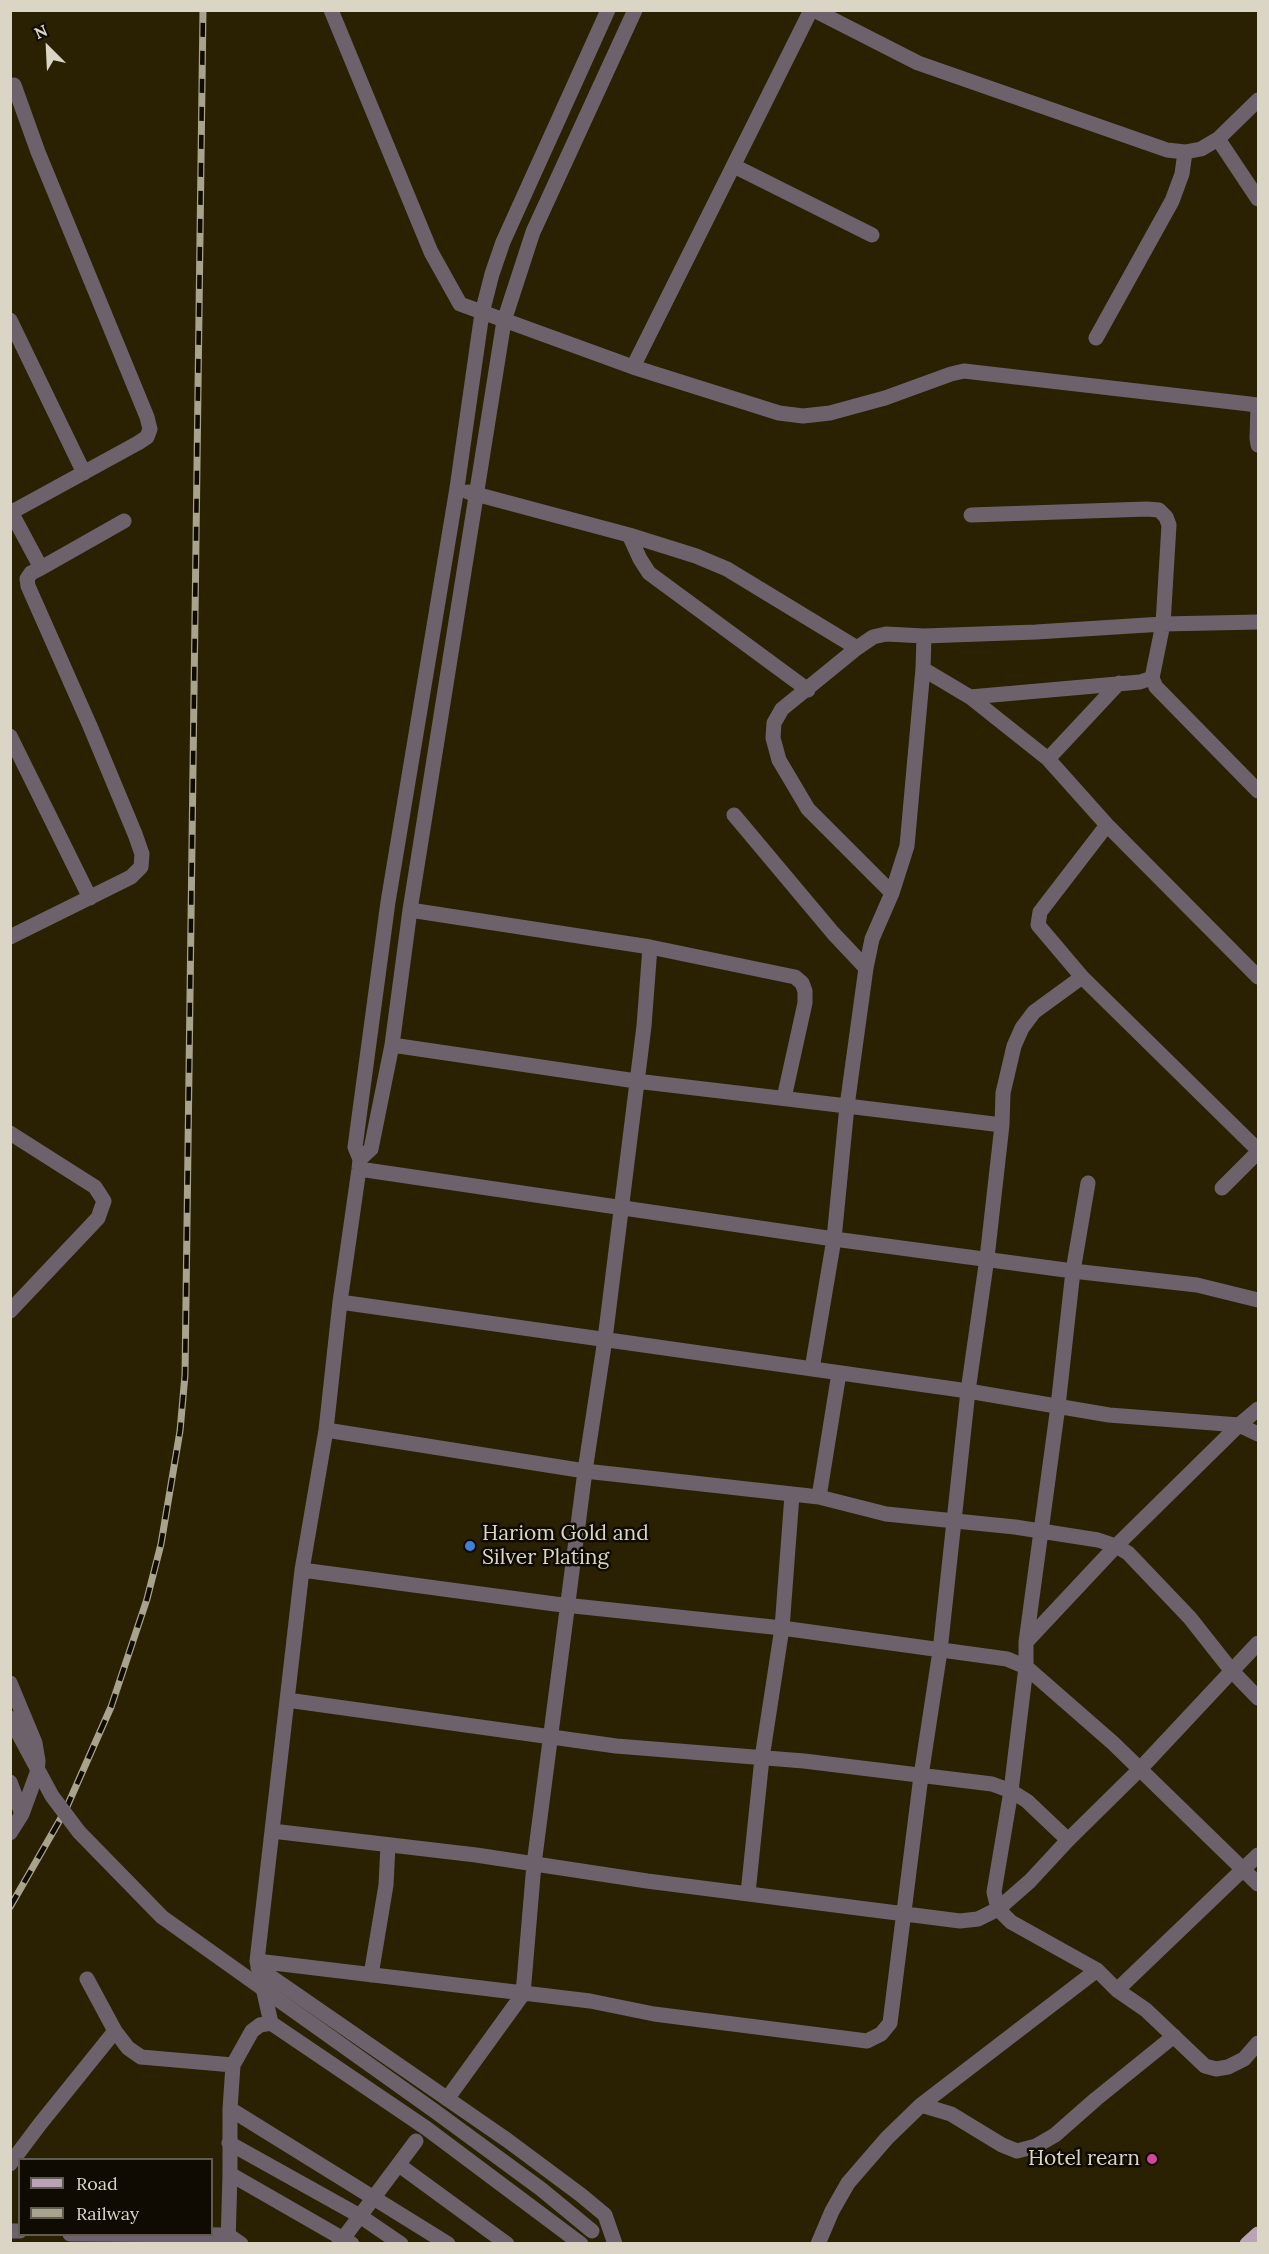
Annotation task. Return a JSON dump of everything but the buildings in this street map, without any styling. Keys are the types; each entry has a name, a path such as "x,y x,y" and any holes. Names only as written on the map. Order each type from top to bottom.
{"main road":[{"path":"1247,2244 1258,2234"}],"street":[{"path":"331,10 426,241 447,285 460,304 633,367 779,413 803,416 861,406 964,371 1258,405 1258,445"},
{"path":"580,2244 471,2160 270,2023 258,1964 302,1570 326,1430 340,1302 359,1164 355,1147 388,902 457,488 482,313 503,242 608,10"},
{"path":"359,1164 371,1149 392,1045 410,910 504,321 533,232 635,10"},
{"path":"633,367 812,10 918,63 1167,150 1185,152 1201,149 1218,139 1258,100"},
{"path":"14,85 38,152 150,429 147,437 138,443 11,512 41,568"},
{"path":"1218,139 1258,199"},
{"path":"1096,338 1172,201 1182,174 1185,152"},
{"path":"734,166 872,235"},
{"path":"10,320 84,473"},
{"path":"457,488 477,496 630,535 696,556 727,569 857,648"},
{"path":"971,514 1159,510 1166,517 1169,525 1163,624 1152,678 1156,687 1258,791"},
{"path":"10,937 131,877 141,867 142,854 135,834 28,586 27,579 31,573 124,521"},
{"path":"630,535 639,559 650,573 808,690"},
{"path":"892,893 808,809 779,760 773,738 774,723 782,710 857,648 873,637 886,634 924,636 1163,624 1258,622"},
{"path":"812,1369 834,1239 847,1106 866,968 872,939 892,893 907,846 924,636"},
{"path":"923,669 970,697 1048,759 1107,825 1258,977"},
{"path":"970,697 1140,682 1152,678"},
{"path":"1048,759 1119,683"},
{"path":"10,736 90,898"},
{"path":"734,815 833,933 866,968"},
{"path":"1107,825 1040,912 1038,925 1082,977 1258,1151 1222,1188"},
{"path":"410,910 650,947 795,977 806,991 805,1003 784,1098"},
{"path":"447,2099 523,1994 534,1864 585,1471 605,1339 644,1026 650,947"},
{"path":"258,1964 590,2001 654,2014 867,2041 881,2034 890,2023 921,1776 940,1651 968,1391 987,1258 1002,1125 1003,1093 1014,1046 1022,1028 1034,1012 1082,977"},
{"path":"392,1045 636,1081 1002,1125"},
{"path":"10,1133 94,1187 104,1201 98,1218 10,1311"},
{"path":"359,1164 834,1239 1197,1285 1258,1300"},
{"path":"1088,1183 1073,1271 1058,1406 1026,1642 1026,1667 1011,1791 994,1892 998,1909 1011,1922 1097,1970 1117,1990 1146,2010 1206,2066 1216,2069 1228,2067 1244,2059 1258,2043"},
{"path":"340,1302 968,1391 1109,1415 1239,1425 1258,1434"},
{"path":"819,1497 839,1373"},
{"path":"1026,1642 1116,1546 1258,1409"},
{"path":"326,1430 585,1471 819,1497 886,1514 1041,1531 1098,1540 1128,1553 1190,1618 1231,1670 1258,1698"},
{"path":"748,1893 762,1758 782,1628 792,1495"},
{"path":"302,1570 568,1606 782,1628 1007,1659 1026,1667 1113,1743 1258,1884"},
{"path":"272,1831 903,1914 960,1921 978,1919 998,1909 1030,1881 1140,1769 1258,1643"},
{"path":"10,1683 35,1743 38,1761 37,1773 22,1814 10,1833"},
{"path":"287,1700 616,1746 804,1761 992,1784 1011,1791 1027,1801 1068,1840"},
{"path":"10,1718 52,1796 79,1832 162,1917 436,2112 541,2189 608,2244"},
{"path":"10,1782 22,1814"},
{"path":"371,1975 386,1885 388,1845"},
{"path":"1117,1990 1258,1855"},
{"path":"258,1964 572,2188 604,2215 615,2244"},
{"path":"818,2244 824,2227 848,2183 887,2138 921,2105 1097,1970"},
{"path":"87,1979 115,2031 128,2048 141,2057 232,2065"},
{"path":"228,2239 232,2065 252,2031 260,2025 270,2023"},
{"path":"10,2164 115,2031"},
{"path":"921,2105 951,2114 1002,2145 1017,2151 1036,2146 1055,2135 1174,2036"},
{"path":"230,2109 448,2244"},
{"path":"231,2174 345,2242 360,2216 416,2141"},
{"path":"229,2143 360,2216 401,2244"},
{"path":"399,2165 507,2244"},
{"path":"110,2236 228,2239 242,2244"}],"railway":[{"path":"10,1907 65,1811 111,1707 147,1599 161,1544 180,1431 185,1375 203,10"}],"place":[{"name":"Hariom Gold and Silver Plating","path":"470,1546"},
{"name":"Hotel rearn","path":"1152,2159"}]}
